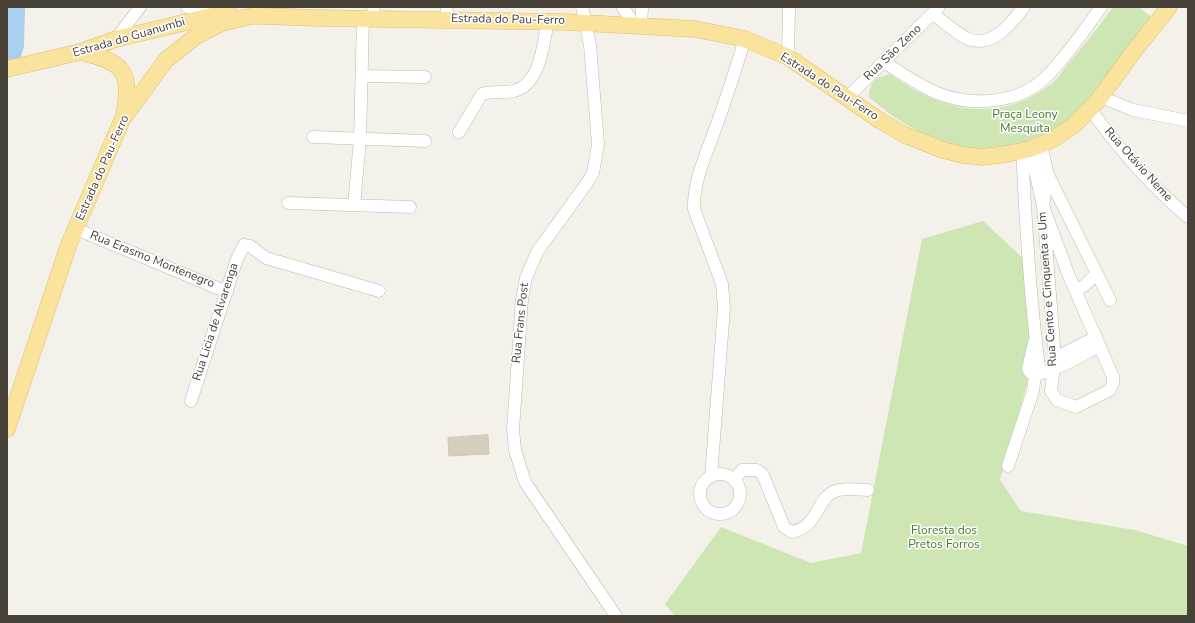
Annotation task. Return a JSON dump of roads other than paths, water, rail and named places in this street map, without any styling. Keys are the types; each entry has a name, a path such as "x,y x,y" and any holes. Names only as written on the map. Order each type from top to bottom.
{"main road":[{"name":"Estrada do Pau-Ferro","path":"7,428 69,244 122,120 156,72 177,50 210,28 259,13 370,15 447,13 548,21 584,15 635,25 695,29 745,39 788,57 893,128 920,142 963,155 982,157 1031,148 1073,126 1096,104 1168,7"},
{"name":"Estrada do Guanumbi","path":"7,69 80,52 116,39 220,14 259,13"},
{"path":"80,52 107,60 123,72 126,79 128,94 122,120"}],"street":[{"path":"116,39 140,7"},
{"path":"188,7 220,14"},
{"path":"635,25 642,7"},
{"path":"788,57 789,7"},
{"path":"936,11 967,38 978,40 991,38 1002,32 1024,7"},
{"path":"884,62 921,85 938,93 984,102 1008,98 1028,90 1046,77 1101,7"},
{"path":"623,8 635,25"},
{"name":"Rua São Zeno","path":"847,98 936,11"},
{"path":"354,205 360,140 362,76 370,15"},
{"name":"Rua Frans Post","path":"584,15 590,46 596,126 596,160 593,173 537,252 526,278 522,299 513,430 515,450 525,482 616,616"},
{"path":"458,132 482,94 513,91 530,82 536,71 548,21"},
{"path":"711,477 724,316 723,295 722,284 694,209 694,200 700,173 745,39"},
{"path":"362,76 425,77"},
{"path":"1096,104 1188,121"},
{"name":"Rua Otávio Neme","path":"1096,104 1109,135 1164,197 1188,217"},
{"path":"313,137 360,140 425,141"},
{"path":"1031,148 1048,175 1110,300"},
{"path":"1008,466 1037,374 1054,363 1098,341 1069,276 1043,206 1031,148"},
{"path":"1031,148 1024,207 1035,340 1028,369 1037,374"},
{"path":"1043,206 1048,175"},
{"path":"288,203 410,207"},
{"name":"Rua Cento e Cinquenta e Um","path":"1043,206 1054,363 1051,391 1057,400 1072,407 1080,406 1110,390 1113,383 1113,377 1098,341"},
{"name":"Rua Erasmo Montenegro","path":"76,229 227,292"},
{"name":"Rua Licia de Alvarenga","path":"191,401 237,259 244,245 253,247 266,258 378,291"},
{"path":"1076,291 1085,286 1096,274"},
{"path":"1049,286 1059,278 1069,276"},
{"path":"734,480 742,470 757,470 763,475 784,527 792,532 801,530 811,523 822,503 830,494 840,490 868,490"},
{"path":"723,475 734,480 740,491 738,503 729,512 717,514 706,508 701,497 703,485 711,477 723,475"}],"waterway":[{"path":"11,58 15,45 16,7"}],"park label":[{"name":"Praça Leony Mesquita","path":"1025,122"},
{"name":"Floresta dos Pretos Forros","path":"944,538"}]}
